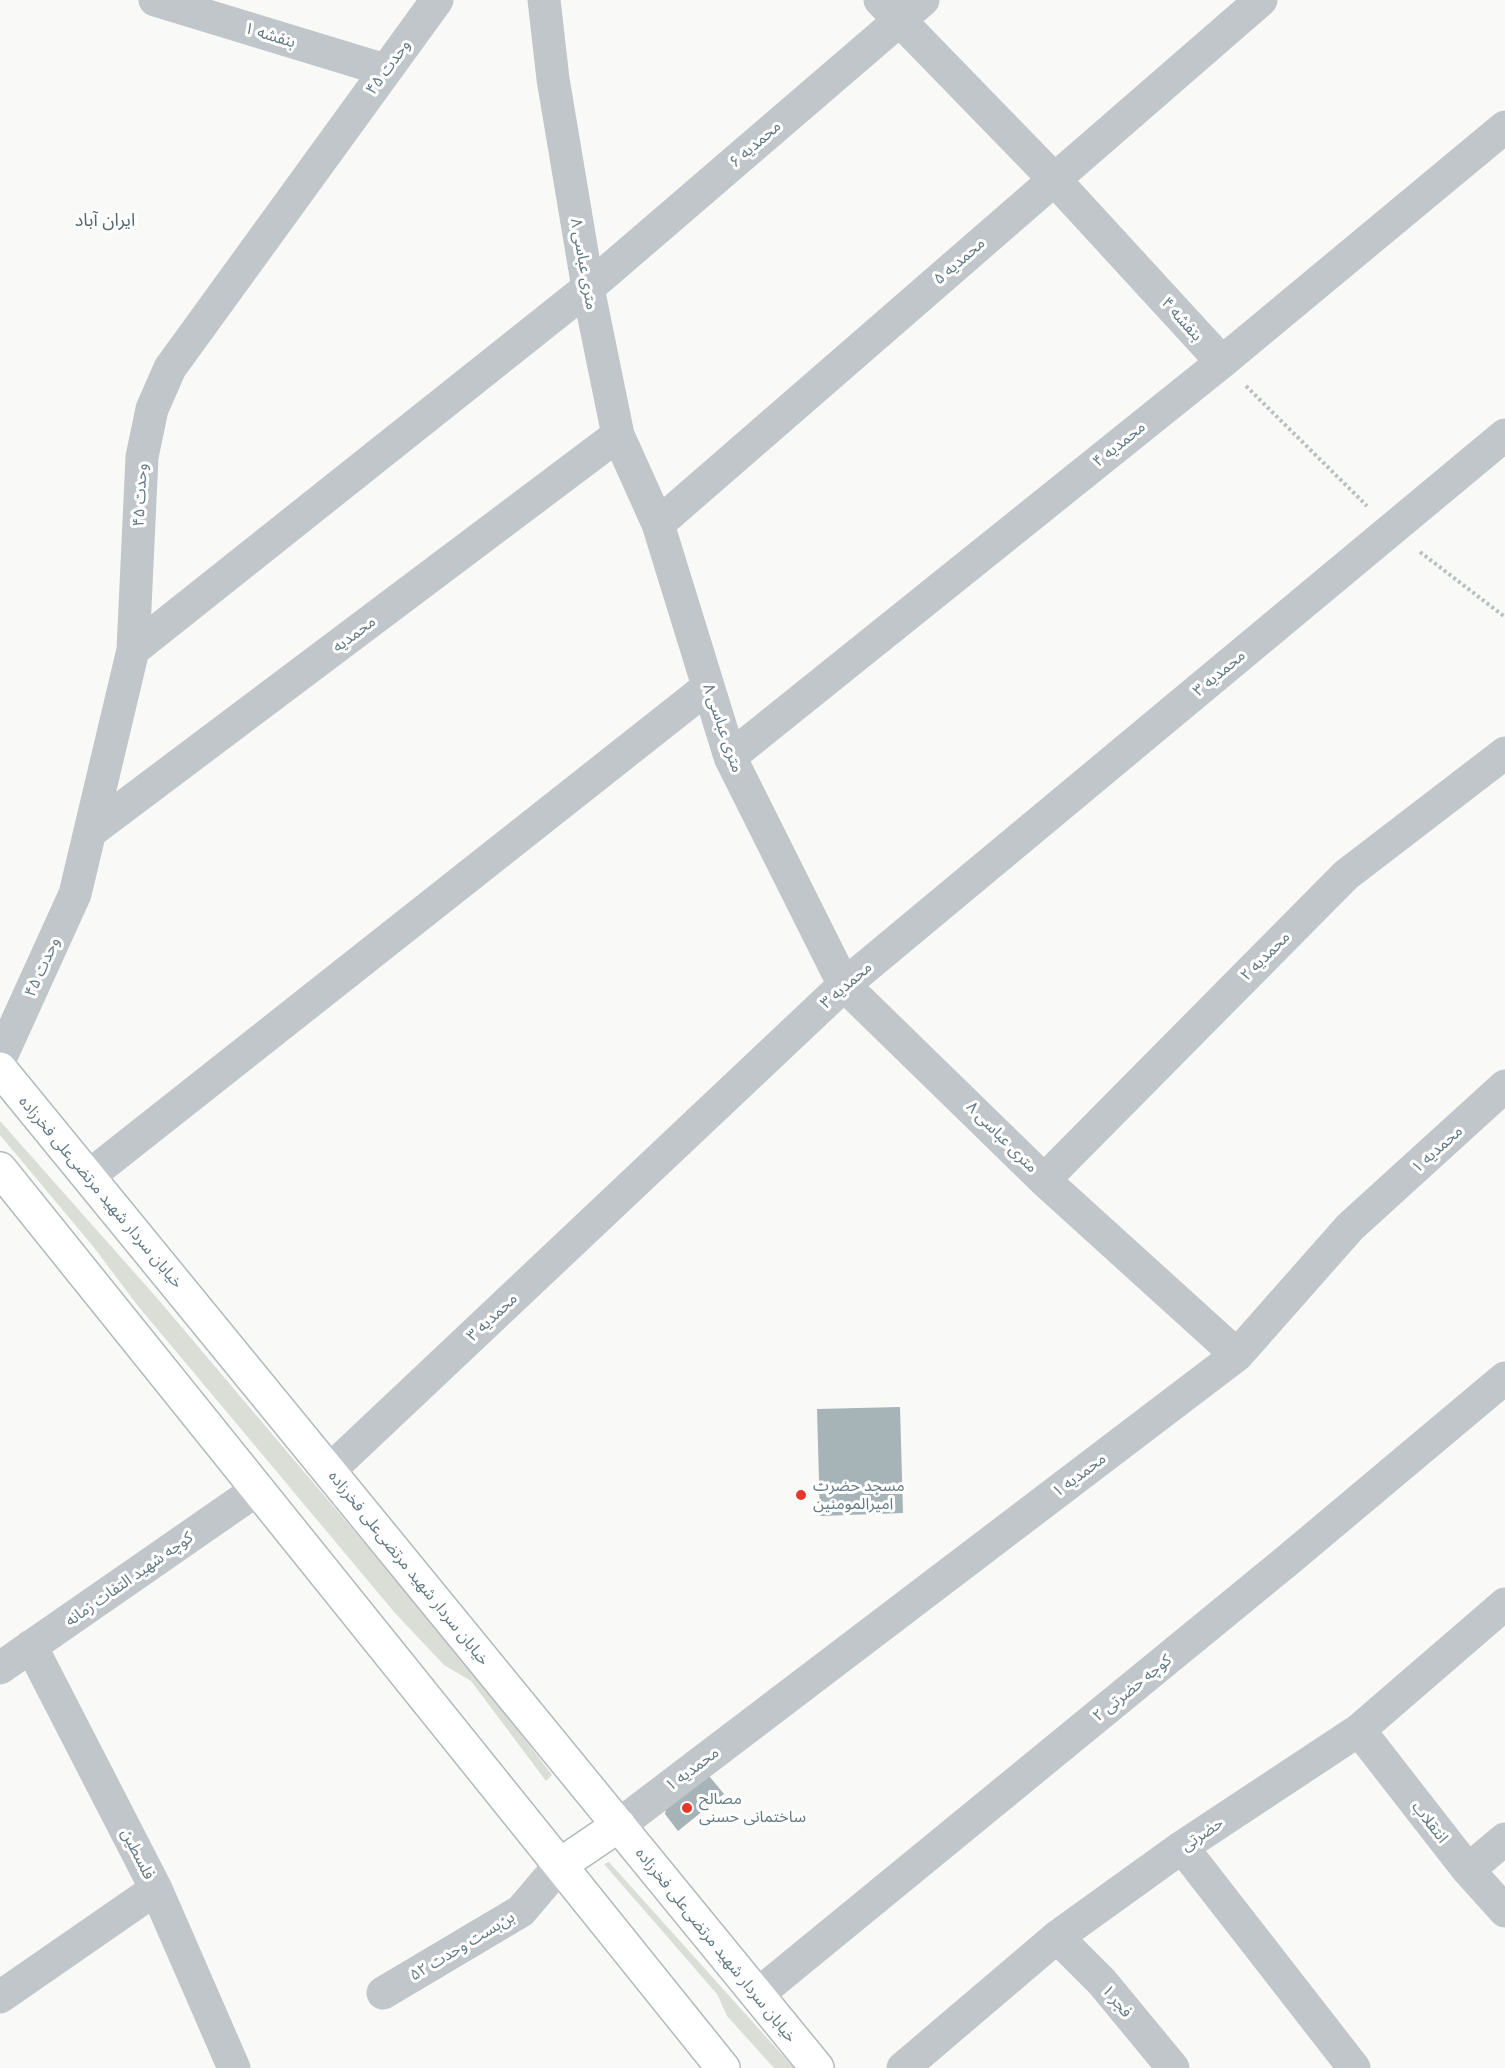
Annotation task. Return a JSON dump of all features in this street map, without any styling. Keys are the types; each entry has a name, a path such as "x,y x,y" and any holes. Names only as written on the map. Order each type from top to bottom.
{"main road":[{"name":"خیابان سردار شهید مرتضی‌علی فخرزاده","path":"0,1069 90,1176 817,2068"},
{"path":"0,1169 723,2068"},
{"path":"560,1865 619,1826"}],"street":[{"name":"بنفشه ۱","path":"155,0 385,70"},
{"name":"وحدت ۴۵","path":"0,1059 75,894 133,651 142,457 152,409 170,368 437,0"},
{"name":"۸ متری عباسی","path":"544,0 553,79 588,288 618,435 658,524 730,757 844,985 1044,1180 1237,1355"},
{"name":"محمدیه ۶","path":"133,651 588,288 889,11 923,0"},
{"name":"محمدیه ۵","path":"658,524 1053,178 1261,0"},
{"name":"بنفشه ۴","path":"889,11 1053,178 1222,362"},
{"name":"محمدیه ۴","path":"730,757 1222,362 1505,127"},
{"name":"محمدیه","path":"90,832 618,435"},
{"name":"محمدیه ۳","path":"329,1471 844,985 1505,435"},
{"path":"90,1176 708,687"},
{"name":"محمدیه ۲","path":"1044,1180 1346,874 1505,753"},
{"name":"محمدیه ۱","path":"619,1826 1237,1355 1350,1227 1505,1086"},
{"name":"کوچه حضرتی ۲","path":"757,1995 1288,1560 1505,1378"},
{"name":"کوچه شهید التفات زمانه","path":"0,1668 258,1489"},
{"name":"حضرتی","path":"903,2068 1057,1937 1182,1847 1359,1730 1505,1604"},
{"name":"فلسطین","path":"31,1646 156,1889 234,2068"},
{"name":"انتقلاب","path":"1359,1730 1468,1870 1505,1911"},
{"path":"1468,1870 1505,1839"},
{"path":"1182,1847 1354,2068"},
{"name":"بن‌بست وحدت ۵۲","path":"383,1993 521,1911 560,1865"},
{"path":"0,1997 156,1889"},
{"name":"فجر ۱","path":"1057,1937 1102,1982 1173,2068"}],"path":[{"path":"1222,362 1391,530 1505,617"}],"shaded area":[{"path":"0,1121 157,1298 476,1675 552,1775 546,1781 471,1681 444,1665 395,1613 138,1306 92,1245 0,1135"},
{"path":"609,1862 794,2068 774,2068 727,2016 717,1994 604,1864"}],"building":[{"path":"900,1407 903,1513 820,1516 817,1409"},
{"name":"مصالح ساختمانی حسنی","path":"705,1771 724,1794 678,1831 665,1814 667,1801"}],"place":[{"name":"مسجد حضرت امیرالمومنین","path":"801,1495"},
{"name":"مصالح ساختمانی حسنی","path":"687,1808"}],"district":[{"name":"ایران آباد","path":"105,220"}]}
